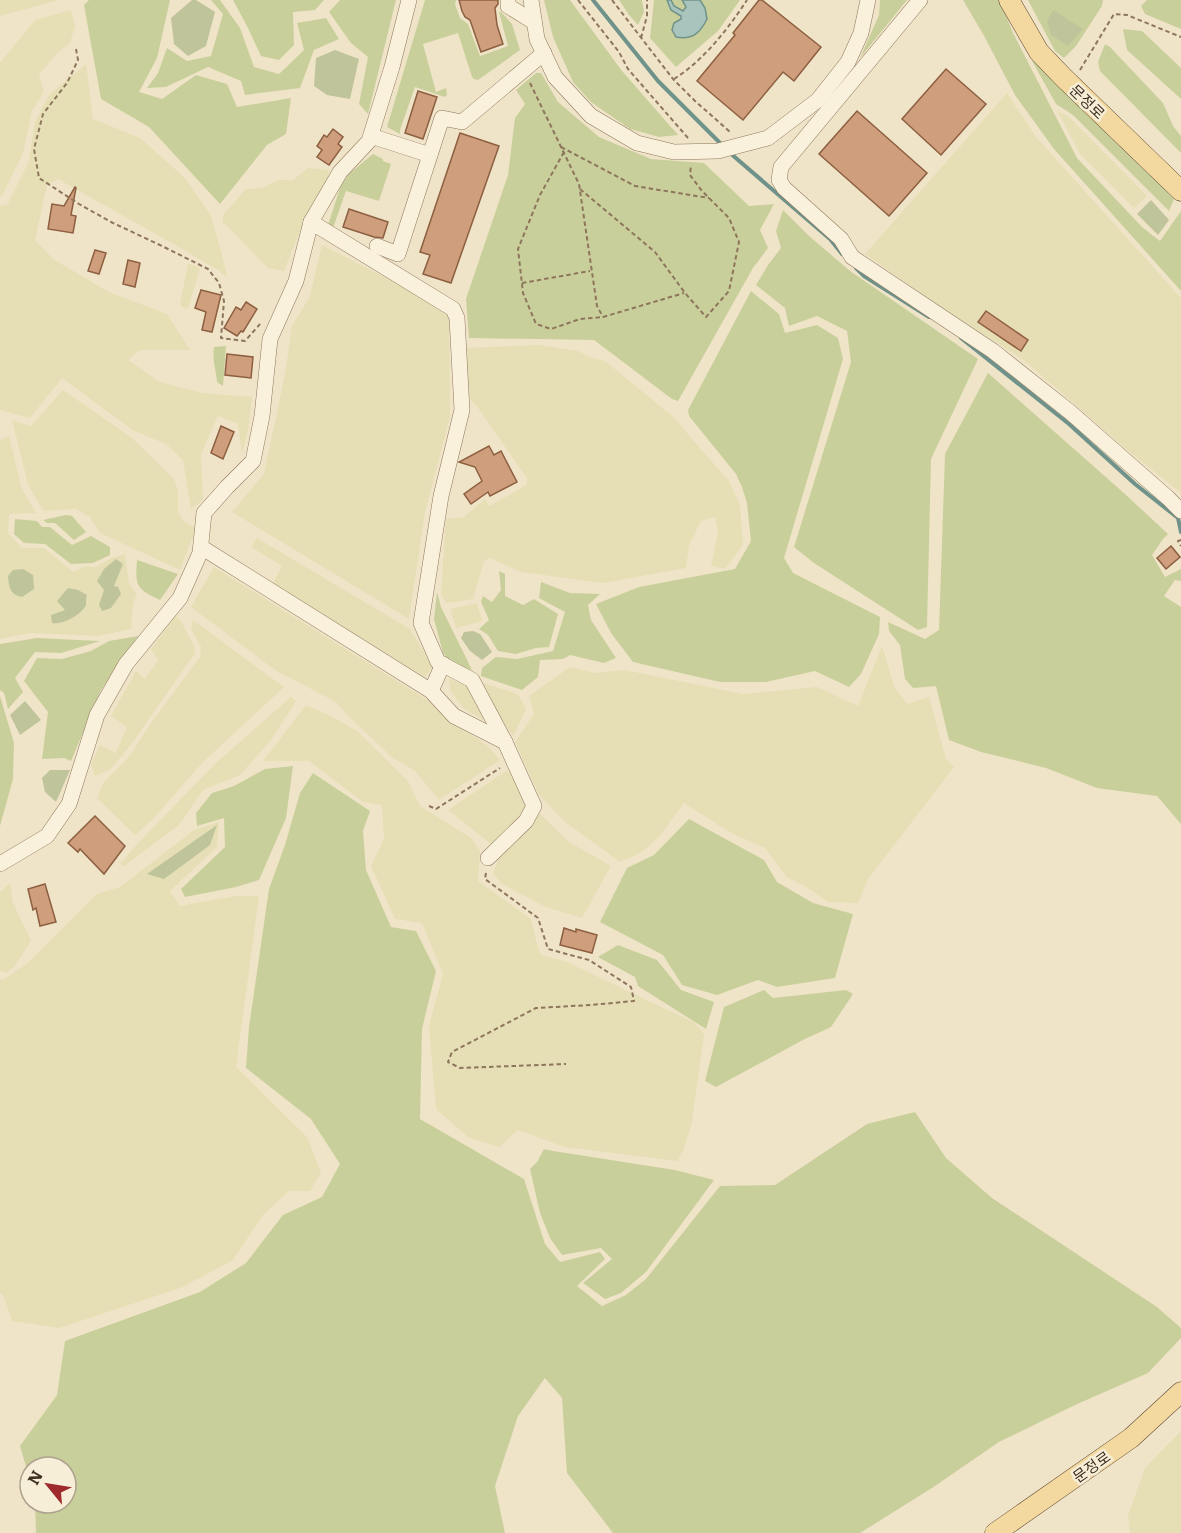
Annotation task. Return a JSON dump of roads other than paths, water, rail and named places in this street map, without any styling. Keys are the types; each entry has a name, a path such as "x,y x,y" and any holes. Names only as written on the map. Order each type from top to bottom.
{"main road":[{"name":"문정로","path":"1009,0 1039,52 1181,191"},
{"name":"문정로","path":"995,1533 1131,1438 1181,1392"}],"street":[{"path":"0,864 47,836 69,804 97,715 126,664 180,598 200,553 204,513 253,461 262,416 270,339 296,281 311,222 340,172 369,141 392,67 409,0"},
{"path":"508,0 508,6 534,22"},
{"path":"531,0 537,39 555,77 591,116 637,143 674,152 717,151 768,138 818,100 848,62 861,33 868,0"},
{"path":"920,0 781,167 779,180 784,188 841,239 852,257 993,351 1070,412 1181,511"},
{"path":"376,246 398,254 442,118 462,122 544,53"},
{"path":"371,136 430,155"},
{"path":"311,222 453,309 457,318 462,410 441,496 421,624 438,662 472,680 505,742 534,806 526,821 488,858"},
{"path":"201,547 431,691 454,716 505,742"},
{"path":"431,691 443,664"}],"water":[{"path":"667,0 671,0 674,6 683,11 686,7 682,0 700,0 705,8 707,19 699,32 687,37 676,37 672,30 674,23 681,19 681,16 671,10"}],"waterway":[{"path":"593,0 658,81 722,145"},
{"path":"730,153 830,239 842,254"},
{"path":"856,268 864,276 929,317"},
{"path":"961,338 1069,424 1135,484 1178,518 1181,532"}]}
